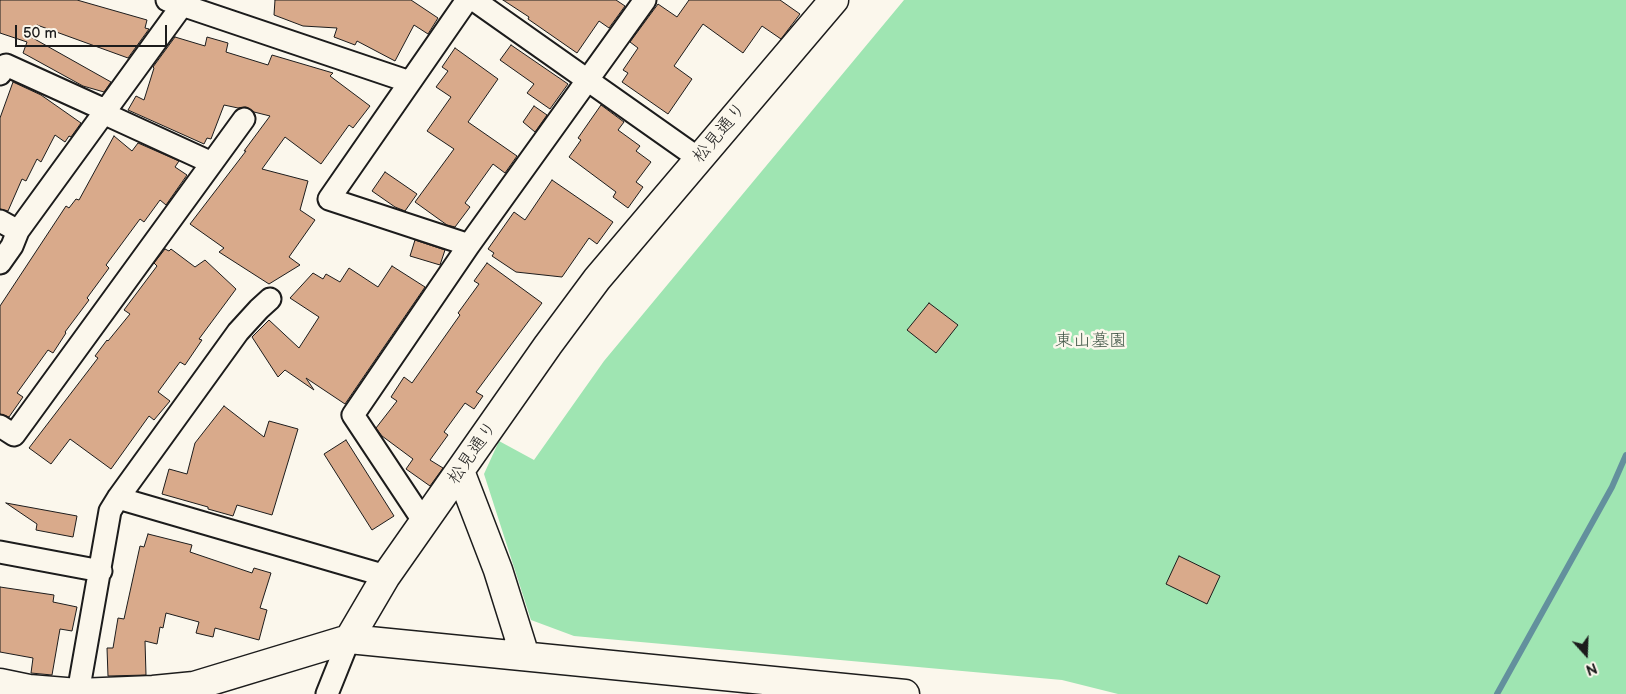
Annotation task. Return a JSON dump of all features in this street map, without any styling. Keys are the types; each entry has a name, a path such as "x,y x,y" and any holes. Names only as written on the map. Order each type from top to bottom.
{"street":[{"path":"467,0 329,199 469,245"},
{"path":"474,0 698,158"},
{"path":"424,522 353,415 469,245 645,0"},
{"name":"松見通り","path":"349,639 386,576 548,344 597,279 834,0"},
{"path":"0,263 12,246 9,226 104,112 179,2 410,82"},
{"path":"0,74 6,65 212,163"},
{"path":"0,426 14,435 244,120"},
{"path":"78,693 101,571 110,511 238,332 258,309 270,300"},
{"path":"460,471 498,570 525,656"},
{"path":"118,498 386,576"},
{"path":"0,552 101,571"},
{"path":"327,694 349,639"},
{"path":"0,683 78,693 153,690 194,686 349,639 905,694"}],"green space":[{"name":"東山墓園","path":"904,0 1626,0 1626,694 1118,694 1062,680 574,636 531,620 484,474 499,441 534,460 604,361"}],"building":[{"path":"0,0 77,0 147,20 145,28 149,29 128,58 37,25 31,37 111,82 104,92 83,86 23,53 27,42 0,33"},
{"path":"275,0 411,0 438,18 428,34 414,25 395,61 357,41 355,45 334,37 337,28 303,26 274,15"},
{"path":"503,0 616,0 625,6 609,28 599,21 577,53"},
{"path":"689,0 780,0 800,14 781,39 762,26 743,53 703,24 674,66 692,79 668,114 622,82 628,73 623,70 638,48 630,42 658,4 677,17"},
{"path":"175,37 205,46 207,37 228,43 226,52 268,65 272,55 333,73 330,76 370,106 353,128 349,125 321,164 285,137 262,169 308,181 300,210 315,220 289,257 300,265 269,284 219,252 224,248 190,224 246,151 244,151 270,116 254,112 246,107 238,108 224,105 211,139 207,138 204,144 128,110 136,96 144,100 153,67"},
{"path":"511,45 568,84 550,109 527,93 534,84 500,60"},
{"path":"455,48 498,79 468,122 517,156 505,173 493,164 465,203 470,207 455,227 447,225 415,202 454,149 427,131 451,97 436,87 448,71 442,67"},
{"path":"13,82 41,95 81,123 65,142 55,135 41,162 37,159 26,181 22,179 8,211 0,209 0,118"},
{"path":"601,105 624,122 618,130 640,146 636,151 651,162 636,182 643,187 628,208 613,197 616,192 569,157 581,140 578,138"},
{"path":"534,106 547,115 535,132 523,122"},
{"path":"114,136 132,151 138,143 179,161 175,167 187,175 166,205 160,200 144,222 140,219 106,265 109,268 87,298 89,300 65,332 53,353 48,350 17,393 23,397 9,417 0,414 0,306 66,206 69,208 76,199 79,200"},
{"path":"385,172 417,194 405,211 395,207 372,191"},
{"path":"552,180 613,222 597,244 589,238 562,277 516,272 492,256 494,253 488,249 514,212 525,220"},
{"path":"415,240 445,250 440,265 410,256"},
{"path":"165,249 169,251 171,249 195,267 205,260 236,289 199,339 202,340 185,365 180,362 158,392 170,401 154,420 149,416 111,469 70,439 51,464 29,448 98,358 95,356 107,340 130,314 124,310 157,266 154,263"},
{"path":"487,263 542,303 476,392 483,396 474,409 465,403 444,432 448,435 430,460 443,468 430,486 406,469 413,459 382,436 376,428 397,401 391,397 404,377 412,383 460,315 458,313 479,284 474,281"},
{"path":"392,266 425,287 345,404 306,378 314,390 285,370 278,377 252,337 269,320 299,348 319,317 290,298 313,273 323,279 326,274 340,282 349,268 378,287"},
{"path":"929,303 958,325 936,353 907,330"},
{"path":"224,406 264,437 269,421 298,429 272,515 237,505 233,516 162,494 169,469 187,474 195,443"},
{"path":"346,440 394,516 372,530 324,454"},
{"path":"6,503 77,516 73,537 36,530 37,524"},
{"path":"148,534 192,545 190,552 252,573 254,568 271,573 260,608 267,610 259,640 215,628 213,637 196,633 199,622 166,613 163,628 160,627 157,644 145,641 146,675 108,676 107,648 113,648 118,618 124,619 140,546 144,547"},
{"path":"1179,556 1220,576 1207,604 1166,584"},
{"path":"0,587 54,595 53,602 77,607 72,631 60,629 52,675 31,673 33,658 0,652"}],"waterway":[{"path":"1497,694 1612,487 1626,455"}]}
